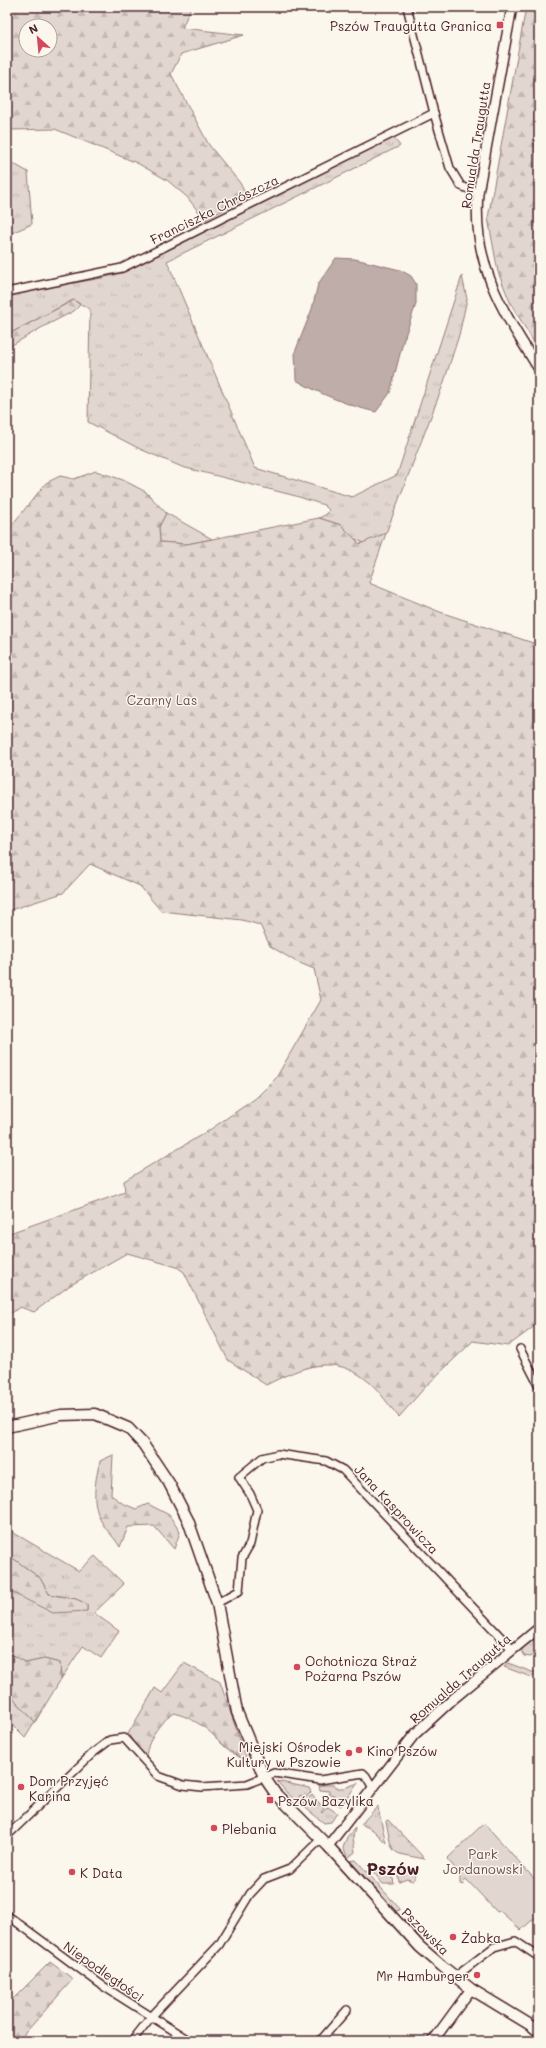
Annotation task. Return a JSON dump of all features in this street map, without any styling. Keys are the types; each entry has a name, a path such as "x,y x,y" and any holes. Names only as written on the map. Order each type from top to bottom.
{"main road":[{"name":"Pszowska","path":"7,1427 37,1419 79,1414 101,1416 128,1428 143,1444 169,1483 188,1520 217,1603 237,1712 264,1777 275,1793 324,1842 420,1947 455,1977 539,2032"}],"street":[{"path":"407,7 434,113 454,176 461,186 478,193"},
{"name":"Romualda Traugutta","path":"512,7 478,193 476,230 486,272 502,310 539,369"},
{"name":"Franciszka Chrószcza","path":"7,292 122,268 434,113"},
{"path":"520,1349 539,1386"},
{"name":"Jana Kasprowicza","path":"217,1603 238,1591 242,1558 250,1544 257,1510 250,1494 239,1477 262,1458 270,1455 278,1454 326,1461 343,1470 513,1650"},
{"name":"Romualda Traugutta","path":"324,1842 373,1788 414,1735 453,1699 539,1628"},
{"path":"7,1836 93,1753 110,1740 124,1738 158,1776 183,1785 202,1787 247,1784 274,1773 320,1780 363,1773 373,1788"},
{"path":"132,2041 151,2017 219,1945 250,1894 264,1879 290,1869 324,1842"},
{"name":"Niepodległości","path":"7,1915 70,1964 190,2041"},
{"path":"455,1977 494,1947 515,1941 539,1957"},
{"path":"433,2041 472,1989"},
{"path":"320,2041 347,2010"}],"green space":[{"path":"7,7 191,7 182,28 244,35 181,54 171,74 209,145 240,183 247,197 205,220 187,197 167,180 137,163 55,129 11,130 7,135"},
{"path":"526,7 539,7 539,34 534,112 536,162 539,186 539,298 536,311 539,321 539,351 510,302 498,272 488,218"},
{"path":"393,137 400,146 167,261 255,468 352,497 397,475 462,276 467,299 459,335 443,385 386,533 364,543 355,539 341,525 319,518 327,514 329,510 324,505 296,496 182,467 140,449 88,422 90,309 73,300 7,335 7,295 102,278 125,272"},
{"path":"7,160 28,172 32,224 7,235"},
{"path":"74,300 80,305 74,311 7,348 7,335"},
{"name":"Czarny Las","path":"96,471 123,480 146,492 166,513 159,527 160,542 187,544 319,518 341,525 360,544 386,533 369,583 440,612 539,645 539,778 535,786 539,796 539,1323 508,1346 473,1341 426,1386 399,1417 369,1382 356,1373 343,1367 331,1365 305,1368 266,1385 228,1360 184,1272 177,1267 127,1253 69,1286 34,1312 20,1307 7,1316 7,1234 125,1192 124,1181 208,1131 256,1098 276,1078 321,1000 314,969 295,961 270,946 260,925 242,920 161,911 140,886 90,864 63,893 7,911 7,531 46,483 60,476 74,479"},
{"path":"166,513 212,539 187,544 160,542 159,527"},
{"path":"113,1455 111,1495 122,1503 136,1509 148,1504 169,1515 180,1532 174,1549 154,1526 128,1527 120,1547 107,1530 98,1514 95,1488 100,1461"},
{"path":"7,1529 79,1571 95,1556 124,1584 94,1613 119,1631 101,1658 83,1646 61,1679 60,1663 44,1659 26,1663 7,1652 7,1589 28,1599 87,1611 87,1604 76,1599 49,1594 40,1578 7,1554"},
{"path":"7,1554 40,1578 49,1594 76,1599 87,1604 87,1611 53,1613 11,1592 7,1589"},
{"path":"539,1634 539,1650 531,1657 524,1656 522,1653 522,1648"},
{"path":"7,1652 26,1663 44,1659 60,1663 61,1679 35,1722 7,1691"},
{"path":"184,1663 220,1682 248,1763 226,1748 201,1725 175,1713 164,1721 154,1733 148,1746 146,1760 128,1734 155,1688 162,1693"},
{"path":"508,1663 539,1673 531,1677 504,1667"},
{"path":"7,1691 35,1722 25,1738 7,1720"},
{"path":"277,1781 309,1788 311,1792 305,1799 300,1795 298,1799 305,1804 312,1794 324,1809 321,1812 322,1813 328,1807 337,1813 331,1822 324,1823 287,1793"},
{"path":"358,1783 341,1806 334,1803 334,1795 329,1794 329,1791 320,1790 319,1785 334,1785 336,1788 344,1788"},
{"path":"378,1806 386,1843 373,1830 361,1824"},
{"path":"388,1820 425,1859 405,1855 395,1851 390,1841 386,1821"},
{"name":"Park Jordanowski","path":"484,1823 539,1884 539,1914 521,1930 500,1911 497,1912 467,1880 464,1879 463,1885 460,1884 460,1874 447,1859"},
{"path":"355,1828 353,1837 355,1852 348,1858 343,1848 347,1837"},
{"path":"356,1860 400,1910 396,1911 393,1909 350,1861"},
{"path":"391,1868 394,1884 383,1884 371,1869"},
{"path":"396,1868 411,1869 416,1873 415,1878 413,1881 407,1879 399,1882"},
{"path":"50,1962 73,1979 18,2041 7,2041 7,2005"}],"shaded area":[{"path":"336,258 355,259 400,270 411,276 416,284 416,304 403,342 390,393 376,412 335,399 296,380 295,352 312,309 318,284"}],"place":[{"name":"Pszów Traugutta Granica","path":"500,25"},
{"name":"Ochotnicza Straż Pożarna Pszów","path":"297,1667"},
{"name":"Kino Pszów","path":"359,1750"},
{"name":"Miejski Ośrodek Kultury w Pszowie","path":"349,1753"},
{"name":"Dom Przyjęć Karina","path":"21,1787"},
{"name":"Pszów Bazylika","path":"270,1800"},
{"name":"Plebania","path":"214,1828"},
{"name":"K Data","path":"72,1872"},
{"name":"Żabka","path":"453,1937"},
{"name":"Mr Hamburger","path":"477,1975"}],"district":[{"name":"Pszów","path":"393,1868"}]}
